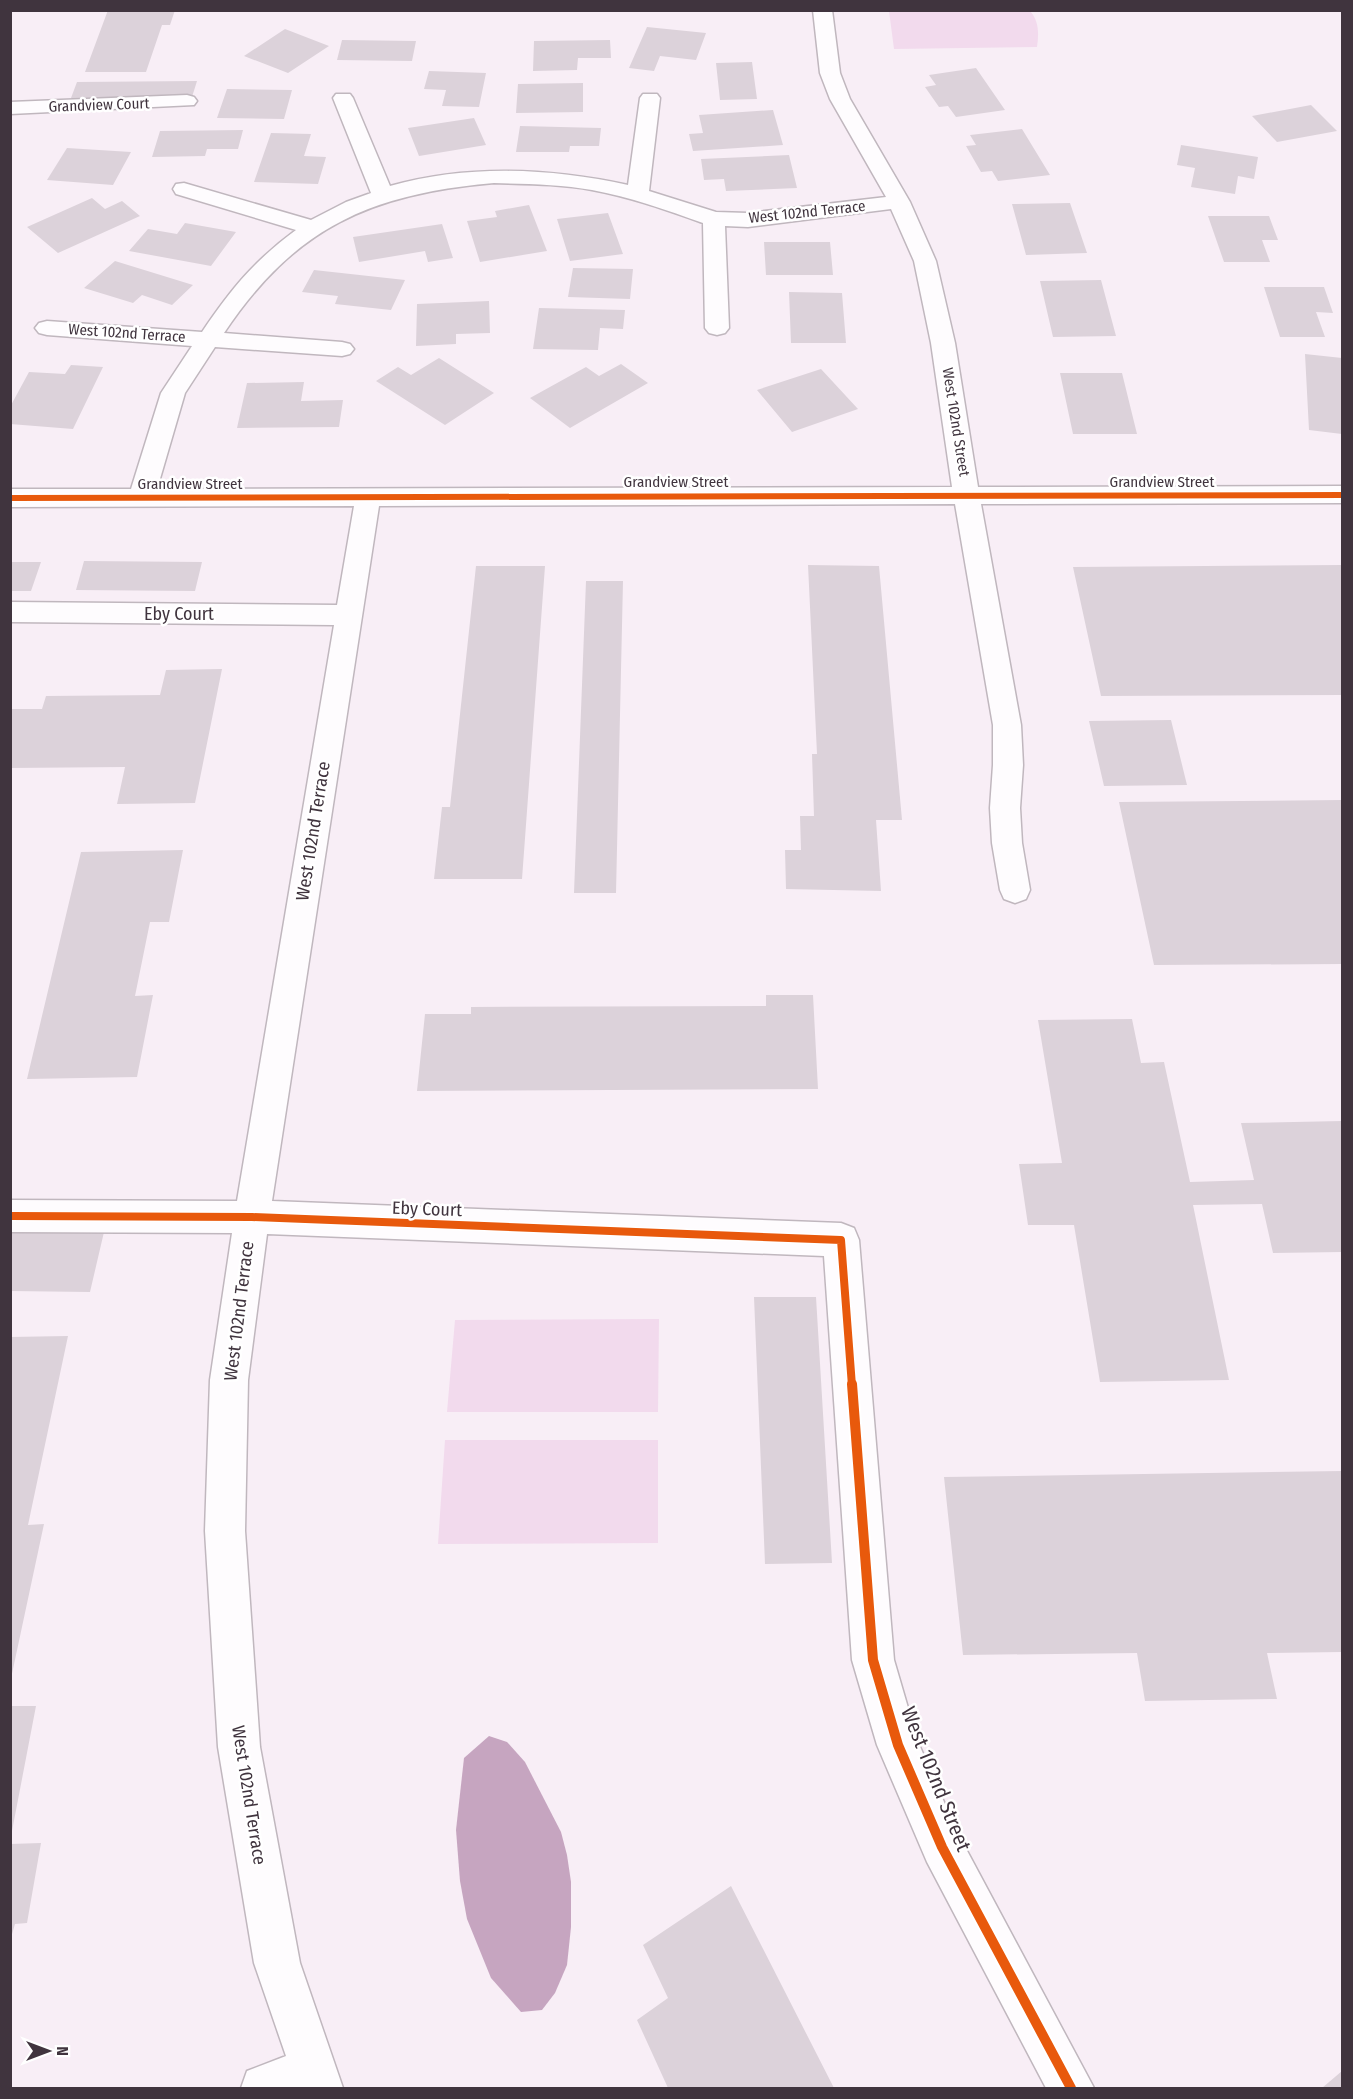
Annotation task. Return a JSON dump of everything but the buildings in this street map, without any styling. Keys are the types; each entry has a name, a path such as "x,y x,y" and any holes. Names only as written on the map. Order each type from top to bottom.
{"street":[{"name":"West 102nd Street","path":"822,10 830,73 837,91 899,202 925,261 943,343 1007,725 1008,765 1005,808 1007,843 1015,890"},
{"path":"343,98 382,194"},
{"path":"638,194 650,98"},
{"name":"Grandview Court","path":"10,108 187,101"},
{"name":"West 102nd Terrace","path":"141,498 176,387 232,302 273,258 313,228 382,194 452,180 503,175 598,183 714,219 748,220 899,202"},
{"path":"184,189 313,228"},
{"path":"714,219 717,327"},
{"name":"West 102nd Terrace","path":"47,328 342,349"},
{"name":"Grandview Street","path":"10,498 1342,495"},
{"name":"West 102nd Terrace","path":"316,2078 277,1963 239,1747 225,1531 229,1380 252,1217 347,615 368,496"},
{"name":"Eby Court","path":"10,612 347,615"},
{"name":"Eby Court","path":"10,1216 252,1217 841,1240"},
{"name":"West 102nd Street","path":"841,1240 873,1660 898,1745 942,1847 1071,2088"},
{"path":"264,2088 316,2078"}],"shaded area":[{"path":"889,11 1030,11 1038,28 1037,47 894,49"},
{"path":"659,1319 658,1412 447,1412 455,1320"},
{"path":"445,1440 658,1440 658,1543 438,1544"},
{"path":"489,1736 507,1742 525,1762 561,1832 567,1855 571,1882 571,1927 567,1965 555,1993 542,2010 521,2012 491,1978 467,1919 460,1881 456,1830 464,1758"}],"cycle path":[{"path":"10,498 1342,495"},
{"path":"10,1216 252,1217 841,1240 873,1660 898,1745 942,1847 1071,2088"}]}
